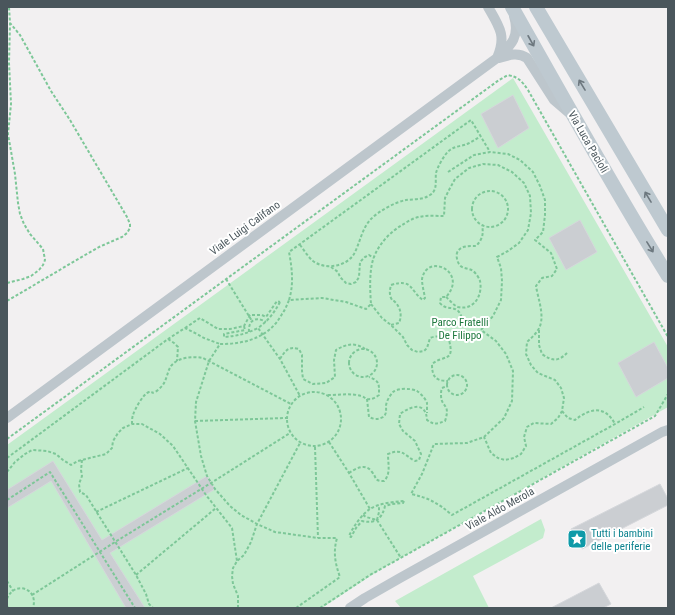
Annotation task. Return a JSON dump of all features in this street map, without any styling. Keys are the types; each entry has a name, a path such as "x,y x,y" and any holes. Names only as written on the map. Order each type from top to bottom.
{"main road":[{"name":"Via Luca Pacioli","path":"512,7 573,117 645,240 668,276"},
{"path":"536,7 668,230"}],"street":[{"path":"488,7 498,23 501,34 501,50 497,58"},
{"name":"Viale Luigi Califano","path":"7,418 497,58 509,48 516,32 516,23 512,7"},
{"path":"542,7 547,26"},
{"name":"Viale Luigi Califano","path":"497,58 516,54 523,55 527,58 554,100 573,117"},
{"name":"Viale Aldo Merola","path":"350,608 365,598 666,430"}],"path":[{"path":"7,283 31,276 39,270 45,260 43,249 30,234 20,214 8,134 11,104 9,7"},
{"path":"7,301 99,247 122,237 130,228 127,217 91,155 51,91 20,35 10,23"},
{"path":"7,439 499,80 508,75 516,77 528,90 668,337"},
{"path":"185,328 220,344 233,344 250,341 262,335 274,326 282,315 289,300 292,279 289,252 471,120 490,152"},
{"path":"299,244 314,262 330,266 346,263 353,256 371,219 396,203 404,200 423,198 432,194 435,188 436,172 443,158 450,150 481,136"},
{"path":"448,172 474,155 490,152 508,154 520,160 533,172 545,200 543,232 535,240 551,253 557,269 552,276 542,278 536,286 542,319 539,329 539,345 542,354 554,360 559,360 567,353"},
{"path":"391,325 399,323 401,318 401,312 396,302 392,300 390,296 391,285 410,285 423,300 425,298 422,281 424,274 427,269 438,266 445,268 450,272 453,280 450,293 441,297 440,303 446,308 455,308 460,314 462,326 458,335 450,338 434,336 430,338 427,348 424,351 418,352 412,350 407,345 403,337 382,318 371,304 370,290 374,258 382,243 393,230 406,222 418,217 444,216 445,198 449,190 455,179 469,168 483,164 498,165 512,172 524,183 530,196 531,213 528,230 519,243 508,251 497,256 501,268 501,300 493,316 481,330 496,341 506,354 513,371 512,401 504,418 484,437 467,443 434,444 422,474 411,494 423,496 434,501 452,515 644,407"},
{"path":"446,296 452,303 462,307 472,305 480,297 480,282 477,275 473,270 463,268 459,265 457,253 465,246 476,246 482,236 482,226 473,218 471,212 474,200 482,192 488,191 500,194 507,203 507,216 500,225 494,227 482,226"},
{"path":"330,266 338,272 340,277 346,283 351,284 356,282 359,277 360,262 369,255 374,258"},
{"path":"226,279 250,315 252,321"},
{"path":"289,300 322,298 346,302 366,309 371,304"},
{"path":"277,301 280,302 275,312 258,328 238,336 224,336 224,334 245,330 244,326 250,315 262,315 266,317 277,301"},
{"path":"7,458 168,339 200,318 218,329 244,326"},
{"path":"249,332 248,328 252,321 256,319 266,322"},
{"path":"258,328 280,360 300,396"},
{"path":"484,437 491,453 498,458 505,460 514,458 522,454 526,446 524,437 527,427 534,423 551,424 558,418 562,411 564,398 561,388 555,380 538,373 531,365 526,354 527,342 539,329"},
{"path":"443,337 449,340 452,349 445,359 436,360 432,364 432,372 436,379 448,381"},
{"path":"168,339 178,347 177,361"},
{"path":"220,344 209,361 196,402 195,422 201,456 207,476 211,483 230,506 241,515 275,532 318,538 337,538 334,547 334,556 340,577 296,608"},
{"path":"280,360 284,352 288,349 299,349 302,355 303,379 313,384 326,384 335,377 334,360 336,350 349,344 360,346 374,353 378,366 373,374 369,377 359,377 351,372 349,368 349,358 352,354 360,349 365,349"},
{"path":"132,424 132,416 140,402 148,392 154,392 163,385 167,379 171,366 183,358 203,358 291,404"},
{"path":"456,375 462,376 467,382 467,389 462,394 452,394 447,386 448,381 456,375"},
{"path":"328,395 335,401 341,418 340,427 336,436 329,442 322,445 307,446 300,443 290,433 287,426 287,411 294,399 306,393 314,392 328,395 344,394 362,396 367,399 371,399 379,395 379,384 376,380 369,377"},
{"path":"367,399 369,416 373,419 378,419 384,416 387,401 393,392 404,389 416,391 427,403 427,420 432,423 439,423 445,421 447,414 447,408 440,396 442,388 447,386"},
{"path":"320,608 370,575 655,416 668,394"},
{"path":"349,473 357,468 364,467 370,469 374,473 375,478 379,481 384,481 388,477 389,471 388,454 393,452 405,453 409,458 415,461 420,460 421,454 415,441 403,431 399,424 400,414 412,407 419,407 425,410 427,414"},
{"path":"562,411 568,418 576,420 590,411 599,410 606,412 615,424"},
{"path":"195,422 286,418"},
{"path":"7,472 14,462 32,450 47,451 56,454 71,465 82,460 106,454 112,448 113,441 123,428 132,424 142,424 160,434 173,446 202,489 232,528 236,561"},
{"path":"32,595 290,433"},
{"path":"329,442 370,509"},
{"path":"238,608 238,596 233,584 232,576 233,568 236,561 244,555 257,524 300,443"},
{"path":"315,446 318,538"},
{"path":"82,460 82,476 79,484 80,492 86,495 136,575 153,608"},
{"path":"96,512 188,468"},
{"path":"7,500 50,472 136,608"},
{"path":"404,501 403,503 385,506 383,514 377,520 368,522 362,521 351,537 349,536 353,527 370,509 386,503 404,501"},
{"path":"377,520 379,506"},
{"path":"136,575 216,508"},
{"path":"363,515 377,520 401,558"},
{"path":"7,581 13,591"},
{"path":"7,599 13,591 21,588 26,589 30,591 32,595 34,603 33,608"}],"green space":[{"name":"Parco Fratelli De Filippo","path":"513,78 668,347 668,407 378,571 322,608 7,608 7,445"},
{"path":"541,519 545,530 543,538 473,576 489,608 401,608 395,601"}],"building":[{"path":"513,95 529,128 498,148 481,114"},
{"path":"580,220 597,252 566,270 549,238"},
{"path":"654,342 668,368 668,378 636,397 618,363"},
{"path":"53,461 102,540 207,476 215,489 110,553 145,608 126,608 51,481 7,508 7,490"},
{"path":"660,484 668,499 668,505 582,549 571,529"},
{"path":"599,583 611,604 603,608 551,608"}],"place":[{"name":"Tutti i bambini delle periferie","path":"577,539"}]}
